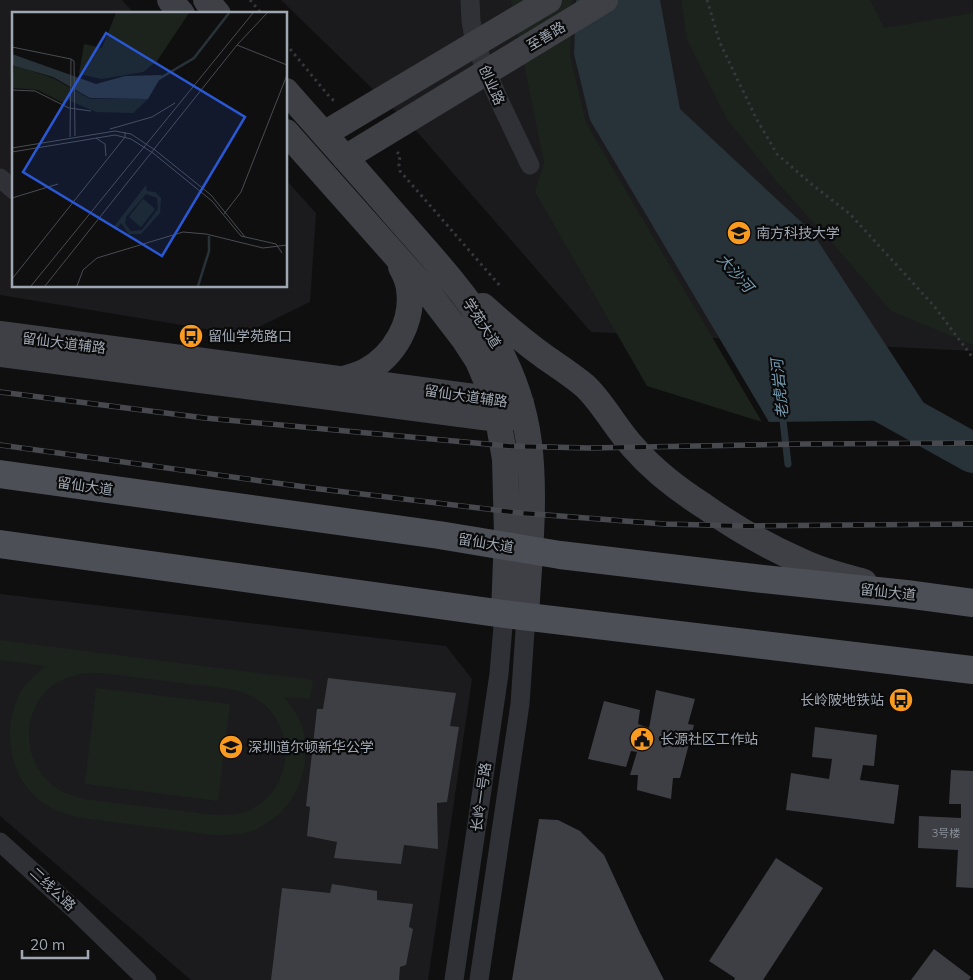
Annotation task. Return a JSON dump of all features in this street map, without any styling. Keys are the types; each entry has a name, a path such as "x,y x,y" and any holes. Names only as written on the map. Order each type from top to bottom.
{"main road":[{"path":"170,0 180,12"},
{"path":"206,0 216,12"},
{"path":"324,134 549,0"},
{"name":"至善路","path":"345,158 605,0"},
{"name":"学苑大道","path":"288,93 449,276 483,321 510,369 521,403 532,469 531,512 518,548"},
{"name":"学苑大道","path":"288,134 426,291 463,338 478,361 496,409 518,548 515,615"},
{"path":"342,379 367,370 379,362 399,339 405,326 410,302 409,288 406,276 395,256"},
{"path":"449,276 520,338 584,385 594,395 633,447 652,467 685,494 726,522 804,563 838,575 906,594"},
{"name":"留仙大道辅路","path":"0,334 342,379 496,409"},
{"name":"留仙大道辅路","path":"0,354 496,409 521,403"},
{"name":"留仙大道","path":"0,474 439,535 560,555 973,603"},
{"path":"0,544 515,615 973,670"}],"street":[{"name":"创业路","path":"470,0 471,21 476,44 486,72 530,165"},
{"path":"0,178 12,188"},
{"name":"长岭一号路","path":"454,980 499,674 515,615"},
{"name":"长岭一号路","path":"479,980 520,704 515,615"},
{"name":"二线公路","path":"0,842 74,909 147,980"}],"path":[{"path":"250,0 260,12"},
{"path":"707,0 720,43 756,118 777,154 850,214 934,306 973,358"},
{"path":"288,46 328,95 341,104"},
{"path":"396,150 400,155 400,171 504,291"}],"shaded area":[{"path":"0,0 122,0 133,12 12,12 12,288 288,288 288,182 316,213 310,302 242,335 0,295"},
{"name":"南方科技大学","path":"281,0 973,0 973,351 591,332 419,134"},
{"path":"511,0 572,0 570,56 586,123 762,422 647,386 535,192 544,162"},
{"path":"681,0 870,0 884,28 973,13 973,345 891,311 777,182 727,119 687,39"},
{"name":"深圳道尔顿新华公学","path":"0,594 446,646 472,679 428,980 191,980 0,816"},
{"path":"0,640 313,680 310,699 284,697 302,726 305,742 305,759 302,775 296,790 288,804 277,816 248,832 231,835 214,835 81,818 56,810 35,796 24,784 12,754 10,738 11,722 21,691 45,666 0,660","holes":["85,673 99,673 231,689 256,699 264,704 278,721 283,736 285,752 283,768 278,782 269,795 257,806 242,813 226,815 84,799 59,790 47,780 38,768 32,755 29,727 33,713 39,701 48,690 60,681"]},
{"path":"96,688 230,704 218,801 85,784"}],"water":[{"path":"576,0 660,0 680,109 812,232 935,420 769,422 590,120 574,54"}],"building":[{"path":"328,678 456,693 450,726 459,727 447,802 437,803 438,849 404,845 401,864 334,858 337,842 307,836 310,807 306,806 317,709 323,709"},
{"name":"长源社区工作站","path":"656,690 695,699 688,724 694,725 680,778 673,778 671,799 637,790 638,775 630,775 637,752 631,751 626,767 588,759 604,701 640,710 638,724 649,728"},
{"path":"815,727 877,735 874,766 863,765 860,780 899,785 894,824 786,810 791,773 829,779 832,759 812,757"},
{"path":"951,770 973,771 973,888 956,887 958,850 918,848 919,816 961,818 961,804 949,804"},
{"path":"539,819 558,820 580,831 604,855 664,980 512,980"},
{"path":"776,858 823,888 763,980 734,980 735,978 709,961"},
{"path":"332,884 377,891 377,900 413,904 409,927 413,929 406,965 400,967 399,980 271,980 282,888 330,893"},
{"path":"934,949 971,977 969,980 911,980"}],"waterway":[{"name":"大沙河","path":"865,393 973,453"},
{"name":"老虎岩河","path":"782,412 788,464"}],"railway":[{"path":"0,392 205,418 508,446 589,448 973,443"},
{"path":"0,445 320,489 521,513 664,524 747,526 973,524"}],"place":[{"name":"南方科技大学","path":"739,233"},
{"name":"留仙学苑路口","path":"191,336"},
{"name":"长岭陂地铁站","path":"901,700"},
{"name":"长源社区工作站","path":"642,739"},
{"name":"深圳道尔顿新华公学","path":"231,747"}]}
